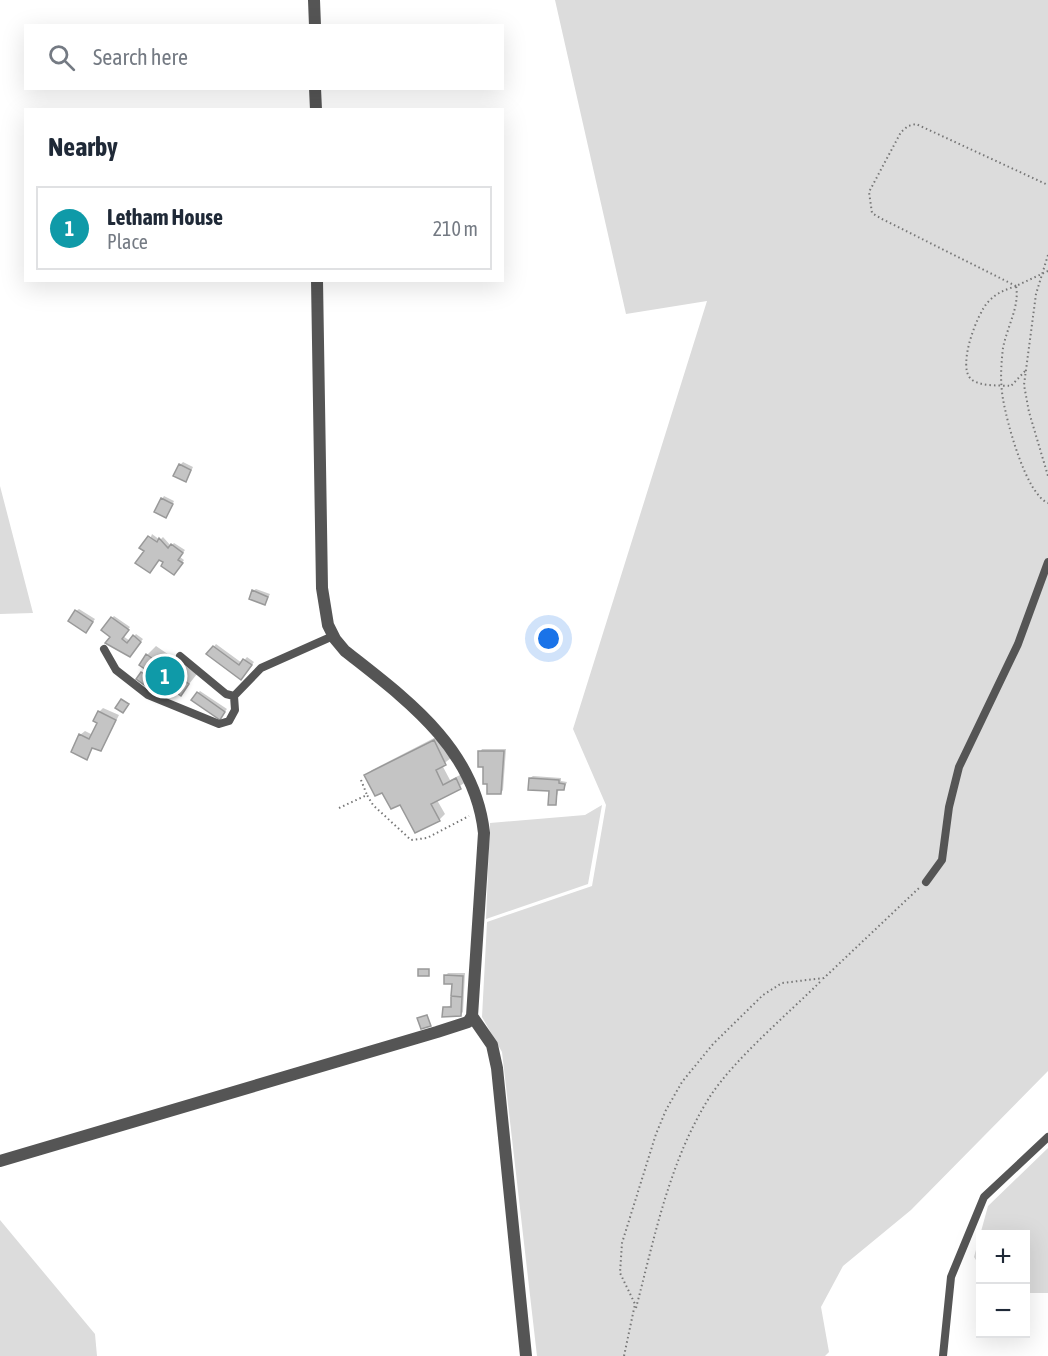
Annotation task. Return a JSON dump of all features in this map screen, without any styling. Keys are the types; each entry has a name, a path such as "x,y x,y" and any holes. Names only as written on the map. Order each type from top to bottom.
{"street":[{"path":"314,0 315,24"},
{"path":"315,90 316,108"},
{"path":"0,1161 437,1032 468,1022 472,1016 484,833 480,811 466,776 428,719 345,651 333,636 328,625 322,588 321,558 317,282"},
{"path":"472,1016 492,1045 497,1068 526,1356"}],"lane":[{"path":"926,882 942,860 949,807 959,767 1018,644 1048,562"},
{"path":"104,649 117,670 148,694 219,724 229,721 235,710 234,696 261,668 333,636"},
{"path":"180,656 226,694 234,696"},
{"path":"943,1356 945,1314 951,1277 984,1197 1048,1137"}],"path":[{"path":"1016,286 882,219 873,213 869,192 901,132 908,126 916,124 1048,185"},
{"path":"1048,255 1040,275 1025,398 1048,476"},
{"path":"1028,368 1020,380 1011,386 979,384 971,379 965,370 965,359 980,313 1001,291 1048,271"},
{"path":"1016,286 1018,297 1004,348 1002,385 1010,428 1028,477 1039,498 1048,503"},
{"path":"362,780 372,805 411,840 427,838 457,820 480,811"},
{"path":"339,808 367,795"},
{"path":"624,1356 666,1192 680,1155 710,1098 745,1058 824,978 926,882"},
{"path":"634,1314 635,1304 620,1273 620,1258 643,1172 666,1110 702,1055 763,995 782,983 824,978"}],"shaded area":[{"path":"555,0 1048,0 1048,1071 911,1210 843,1266 821,1307 829,1352 825,1356 537,1356 502,1052 482,1017 487,922 592,886 606,805 573,729 707,301 626,314"},
{"path":"0,486 33,613 0,614"},
{"path":"602,805 588,884 486,919 490,823 585,815"},
{"path":"1048,1148 1048,1293 1030,1293 1030,1230 981,1230 988,1206"},
{"path":"0,1220 95,1334 97,1356 0,1356"}],"building":[{"path":"179,464 191,470 186,482 173,476"},
{"path":"161,498 173,504 166,518 154,512"},
{"path":"148,536 157,542 159,538 168,548 171,544 183,553 178,560 183,563 174,575 161,566 163,562 159,560 150,573 135,563 144,551 139,548"},
{"path":"252,590 268,597 265,605 249,599"},
{"path":"75,610 93,622 86,633 68,621"},
{"path":"111,617 129,630 122,639 127,643 133,635 141,642 130,657 105,643 110,637 101,630"},
{"path":"213,646 239,665 243,659 252,665 241,680 206,654"},
{"path":"146,654 189,684 181,696 164,684 157,694 136,679 141,672 150,678 152,674 139,665"},
{"path":"197,692 225,712 220,720 191,700"},
{"path":"121,699 129,704 123,713 115,708"},
{"path":"98,711 116,720 101,751 92,748 87,760 71,752 79,734 89,739 97,723 93,721"},
{"path":"434,740 446,765 436,770 443,785 456,778 461,789 431,804 440,821 415,833 400,805 391,809 382,793 375,796 364,775"},
{"path":"478,751 504,751 501,794 487,794 487,784 483,784 483,767 478,767"},
{"path":"529,778 559,780 559,783 565,784 564,790 557,790 556,805 548,805 549,791 528,790"},
{"path":"418,969 429,969 429,976 418,976"},
{"path":"444,975 463,976 462,997 451,996 452,984 444,984"},
{"path":"451,996 462,997 461,1016 442,1017 443,1007 451,1007"},
{"path":"427,1015 431,1026 421,1029 417,1018"}],"place":[{"name":"Letham House","path":"165,676"}]}
